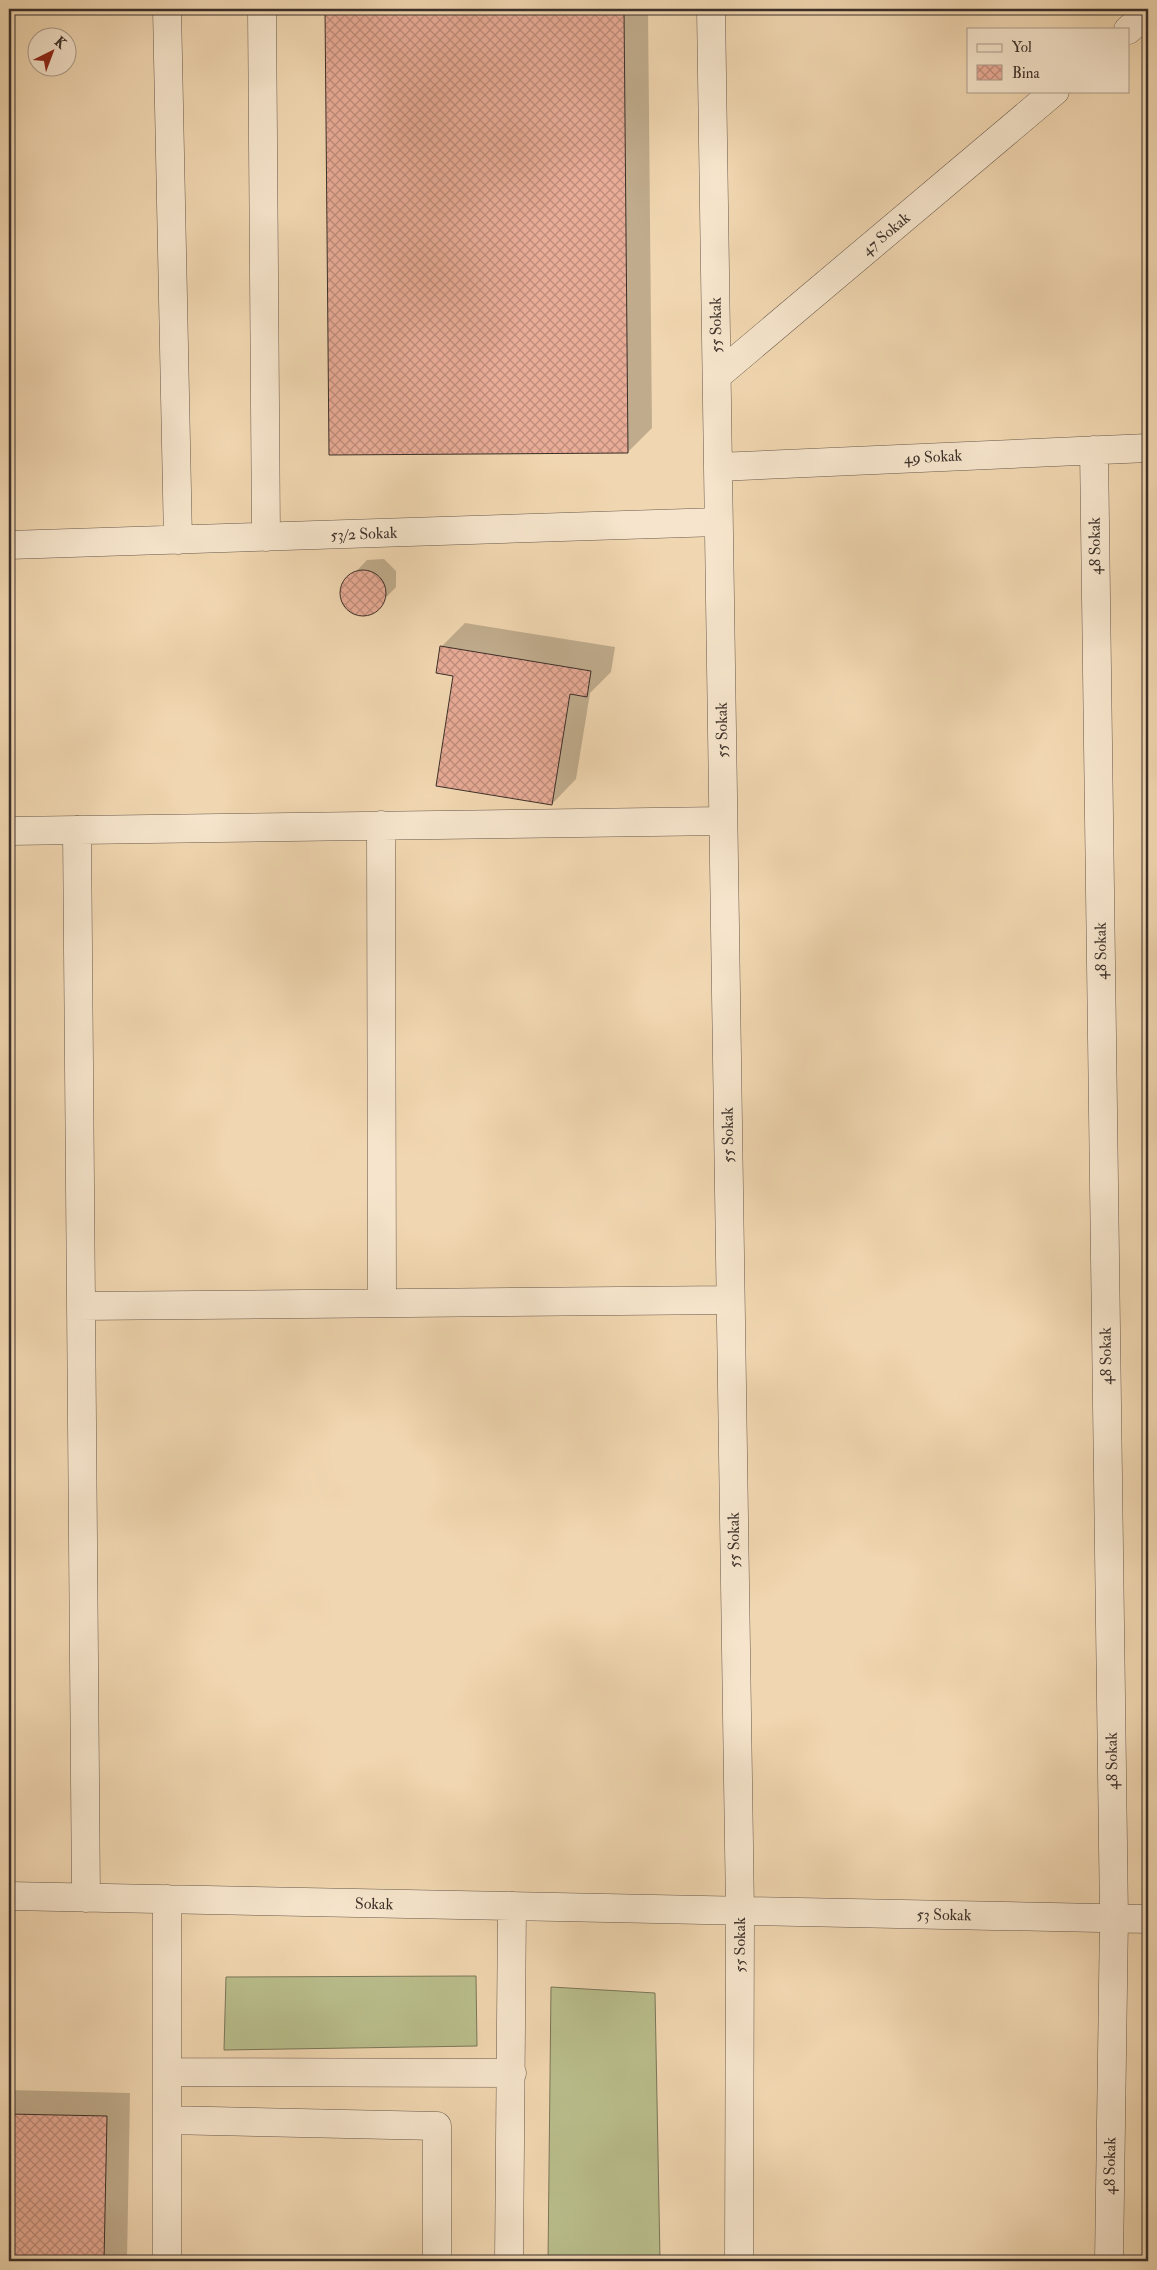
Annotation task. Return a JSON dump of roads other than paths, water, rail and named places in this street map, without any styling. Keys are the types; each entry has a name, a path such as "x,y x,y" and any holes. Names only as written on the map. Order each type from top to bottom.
{"street":[{"path":"167,9 178,540"},
{"path":"262,9 266,537"},
{"name":"55 Sokak","path":"711,9 740,1911 739,2261"},
{"path":"1130,28 1148,13"},
{"name":"47 Sokak","path":"717,376 1055,92"},
{"name":"49 Sokak","path":"718,467 1148,448"},
{"name":"48 Sokak","path":"1094,450 1114,1918 1109,2261"},
{"name":"53/2 Sokak","path":"9,545 718,522"},
{"path":"9,831 723,821"},
{"path":"381,825 382,1303"},
{"path":"77,830 86,1898"},
{"path":"81,1306 730,1300"},
{"name":"Sokak","path":"9,1896 740,1911"},
{"path":"166,1899 167,2261"},
{"path":"509,2261 512,1906"},
{"name":"53 Sokak","path":"740,1911 1148,1919"},
{"path":"167,2072 512,2073"},
{"path":"167,2120 437,2126 437,2261"}]}
